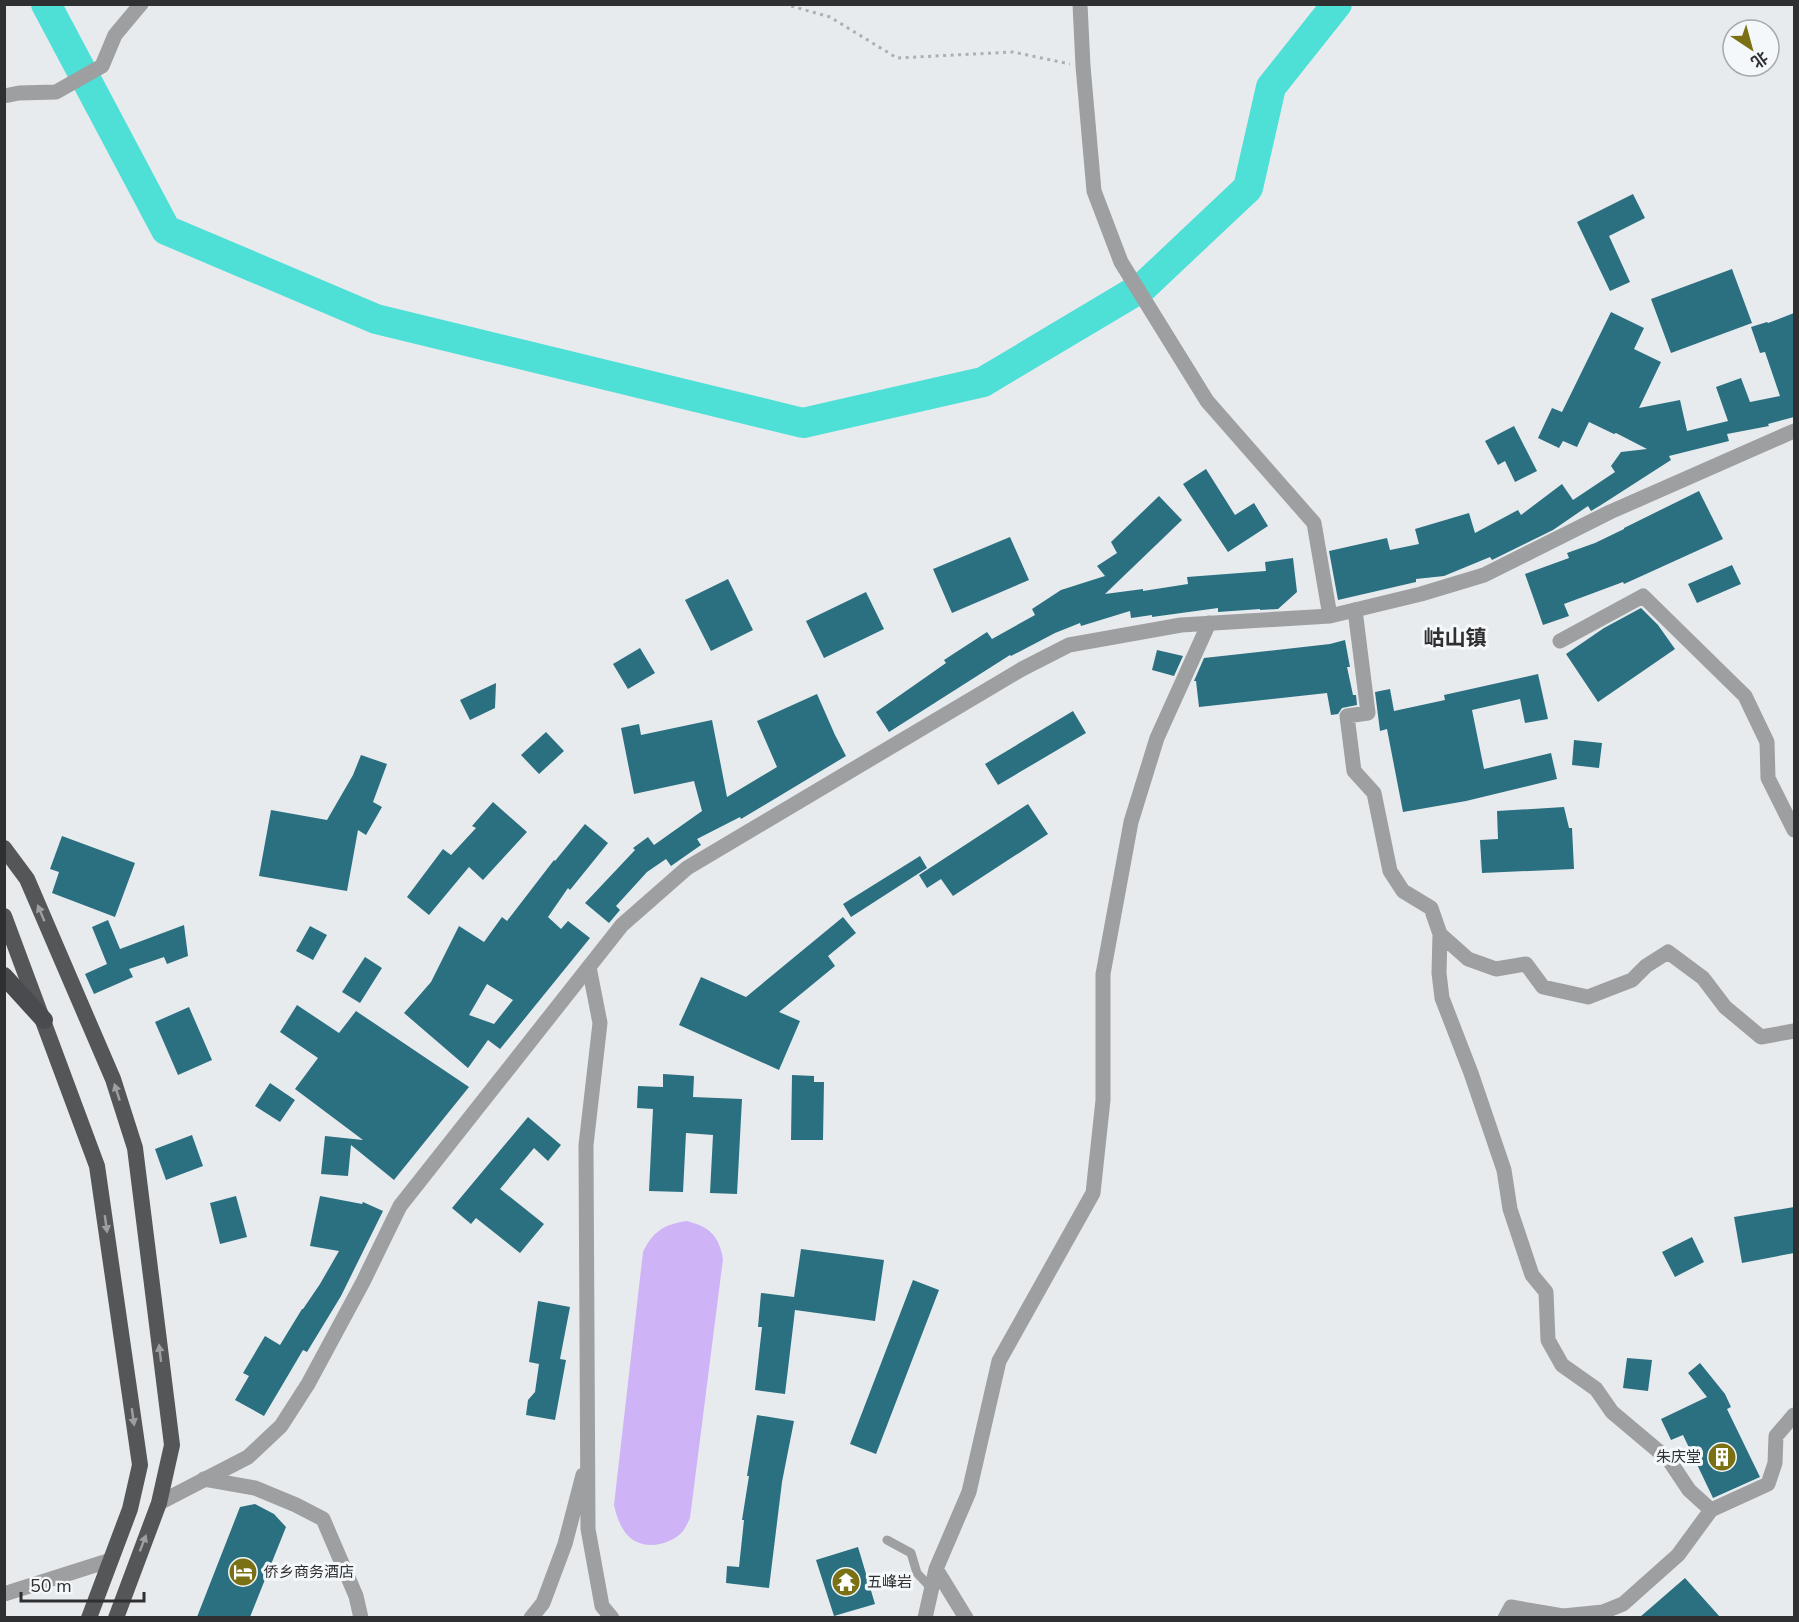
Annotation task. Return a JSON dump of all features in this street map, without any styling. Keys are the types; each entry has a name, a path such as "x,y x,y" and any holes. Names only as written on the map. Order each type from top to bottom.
{"highway":[{"path":"4,848 27,879 113,1079 135,1148 172,1445 159,1503 116,1617"},
{"path":"4,916 97,1166 140,1465 130,1509 89,1617"},
{"path":"4,976 44,1020"}],"street":[{"path":"4,96 19,93 56,92 102,66 115,35 141,4"},
{"path":"1080,4 1094,191 1121,262 1207,401 1314,523 1330,616"},
{"path":"159,1503 248,1456 281,1426 308,1384 363,1282 400,1206 622,925 687,868 1022,669 1068,645 1182,625 1330,616 1421,594 1484,575 1610,512 1794,431"},
{"path":"1560,641 1642,596 1745,696 1767,742 1768,778 1794,830"},
{"path":"1355,610 1368,713 1347,716 1353,771 1374,793 1390,871 1403,891 1431,909 1440,934 1439,973 1442,998 1471,1072 1504,1170 1510,1209 1532,1275 1546,1292 1548,1340 1563,1365 1596,1389 1612,1412 1669,1460 1689,1490 1711,1510"},
{"path":"925,1617 936,1569 969,1492 999,1361 1093,1193 1103,1100 1103,975 1131,822 1156,738 1209,623"},
{"path":"1440,934 1468,959 1496,969 1526,964 1543,987 1588,997 1632,980 1646,966 1668,952 1702,978 1725,1007 1761,1037 1794,1031"},
{"path":"589,967 600,1023 586,1145 588,1529 602,1606 612,1617"},
{"path":"1505,1617 1511,1606 1563,1616 1624,1611 1678,1555 1711,1510 1768,1484 1775,1463 1776,1436 1794,1415"},
{"path":"531,1617 543,1603 565,1544 589,1452"},
{"path":"204,1479 255,1488 323,1519 356,1596 362,1617"},
{"path":"4,1594 111,1560"},
{"path":"936,1569 966,1617"}],"lane":[{"path":"887,1540 911,1553 917,1573 931,1588"}],"path":[{"path":"784,4 830,18 897,57 1013,52 1083,66"}],"shaded area":[{"path":"687,1221 702,1226 716,1238 723,1259 690,1518 683,1531 673,1539 661,1544 647,1545 630,1538 623,1530 614,1505 643,1252 660,1230 672,1224"}],"building":[{"path":"1633,194 1645,218 1609,236 1630,282 1610,291 1577,222"},
{"path":"1732,269 1752,323 1671,353 1651,299"},
{"path":"1611,312 1644,328 1634,349 1661,362 1639,408 1680,400 1687,431 1728,421 1716,387 1741,378 1750,402 1780,396 1765,352 1760,353 1751,327 1794,313 1794,417 1768,424 1769,426 1727,434 1729,441 1669,456 1671,460 1591,511 1588,506 1553,530 1492,560 1490,557 1444,576 1416,579 1416,582 1338,600 1329,551 1387,538 1390,550 1419,544 1415,529 1469,513 1475,533 1518,510 1521,515 1562,484 1573,500 1615,472 1611,466 1621,452 1647,449 1589,422 1577,447 1563,441 1559,448 1538,438 1552,408 1562,412"},
{"path":"1514,426 1537,471 1515,482 1505,461 1498,465 1485,441"},
{"path":"1206,469 1235,515 1254,503 1268,526 1228,552 1183,484"},
{"path":"1699,491 1723,539 1624,584 1623,582 1564,604 1569,616 1543,625 1525,574 1569,558 1567,553 1595,543"},
{"path":"1159,496 1182,520 1105,594 1188,584 1187,577 1266,571 1265,562 1293,558 1297,592 1278,609 1218,612 1218,608 1131,618 1130,611 1081,626 1080,623 1010,655 889,732 876,712 946,663 944,660 987,632 992,639 1035,615 1032,609 1061,590 1105,576 1097,566 1117,553 1111,542"},
{"path":"1010,537 1029,580 952,613 933,569"},
{"path":"1732,565 1741,584 1697,603 1688,584"},
{"path":"728,579 753,630 711,651 685,600"},
{"path":"866,592 884,629 824,658 806,621"},
{"path":"1641,608 1658,625 1675,649 1598,702 1566,654 1604,628"},
{"path":"1345,640 1350,667 1347,667 1357,705 1342,708 1338,714 1331,715 1327,693 1199,707 1196,681 1194,681 1204,658 1330,644"},
{"path":"640,648 655,673 628,689 613,664"},
{"path":"1157,650 1183,656 1174,676 1152,670"},
{"path":"1538,674 1548,719 1525,723 1520,699 1472,710 1484,769 1551,753 1557,779 1466,801 1403,812 1387,729 1380,731 1375,692 1390,689 1394,711 1445,700 1444,695"},
{"path":"496,683 495,708 470,720 460,700"},
{"path":"817,694 846,756 741,819 740,817 697,839 701,845 671,866 666,859 647,872 616,906 620,910 609,923 585,903 635,850 633,848 648,837 654,845 702,811 694,781 634,794 621,728 639,724 641,735 712,720 727,797 777,767 757,721"},
{"path":"1073,711 1086,733 998,785 985,764"},
{"path":"546,732 564,751 539,774 521,755"},
{"path":"1574,740 1602,743 1599,768 1572,765"},
{"path":"361,755 387,764 373,802 382,807 366,835 358,830 347,891 259,876 271,810 327,820 353,775"},
{"path":"493,802 527,832 483,880 469,867 429,915 407,897 443,849 451,855 476,828 472,826"},
{"path":"1028,804 1048,834 953,896 941,879 927,888 919,875"},
{"path":"1564,807 1569,828 1572,828 1574,869 1482,873 1480,840 1498,839 1497,811"},
{"path":"585,824 608,843 570,890 568,888 548,917 561,929 568,921 590,938 500,1049 488,1040 468,1068 404,1013 431,982 459,926 484,942 502,917 507,921","holes":["487,984 513,1000 494,1024 469,1015"]},
{"path":"62,836 135,863 115,917 52,893 59,872 50,869"},
{"path":"920,856 927,868 851,917 843,904"},
{"path":"843,917 856,933 828,956 835,966 779,1012 800,1021 779,1070 679,1025 701,977 746,997"},
{"path":"108,920 120,949 184,925 188,956 167,964 164,957 129,969 133,977 94,994 85,974 107,964 92,927"},
{"path":"310,926 327,935 313,960 296,951"},
{"path":"365,957 382,968 360,1003 342,992"},
{"path":"297,1005 339,1033 356,1011 469,1087 394,1180 351,1145 348,1176 321,1174 325,1136 363,1140 295,1089 318,1058 280,1032"},
{"path":"189,1007 212,1060 178,1075 155,1022"},
{"path":"663,1074 694,1076 693,1097 742,1099 737,1194 710,1193 713,1135 686,1133 683,1192 649,1191 653,1109 637,1108 638,1086 663,1087"},
{"path":"792,1075 814,1076 814,1082 824,1082 823,1140 791,1140"},
{"path":"270,1083 295,1100 280,1122 255,1106"},
{"path":"528,1117 561,1145 548,1161 534,1148 500,1189 544,1224 520,1253 476,1218 471,1224 452,1208"},
{"path":"192,1135 203,1166 166,1180 155,1149"},
{"path":"236,1196 247,1237 220,1244 210,1203"},
{"path":"320,1196 362,1204 363,1202 383,1211 341,1296 307,1352 303,1350 264,1416 235,1400 249,1376 243,1373 265,1336 280,1345 339,1251 310,1246"},
{"path":"1794,1207 1794,1253 1742,1263 1734,1217"},
{"path":"1692,1237 1704,1262 1675,1277 1662,1252"},
{"path":"801,1249 884,1260 875,1321 795,1310 785,1394 755,1390 762,1327 758,1327 761,1293 794,1297"},
{"path":"913,1280 939,1290 876,1454 850,1444"},
{"path":"538,1301 570,1307 560,1359 566,1360 555,1420 526,1415 528,1400 535,1392 539,1364 529,1362"},
{"path":"1627,1358 1652,1360 1648,1391 1623,1388"},
{"name":"朱庆堂","path":"1700,1363 1725,1394 1731,1407 1727,1409 1760,1477 1713,1498 1683,1435 1671,1440 1661,1419 1707,1397 1688,1373"},
{"path":"757,1415 794,1421 782,1482 769,1588 726,1583 727,1566 739,1567 744,1520 742,1520 749,1476 747,1476"},
{"path":"255,1504 274,1514 286,1527 250,1617 197,1617 240,1507"},
{"name":"五峰岩","path":"858,1547 875,1604 834,1616 816,1560"},
{"path":"1685,1578 1720,1617 1640,1617"}],"waterway":[{"path":"46,4 166,230 376,319 803,423 983,382 1144,286 1248,188 1271,87 1337,4"}],"place":[{"name":"朱庆堂","path":"1722,1457"},
{"name":"侨乡商务酒店","path":"243,1572"},
{"name":"五峰岩","path":"846,1582"}],"district":[{"name":"岵山镇","path":"1455,638"}]}
